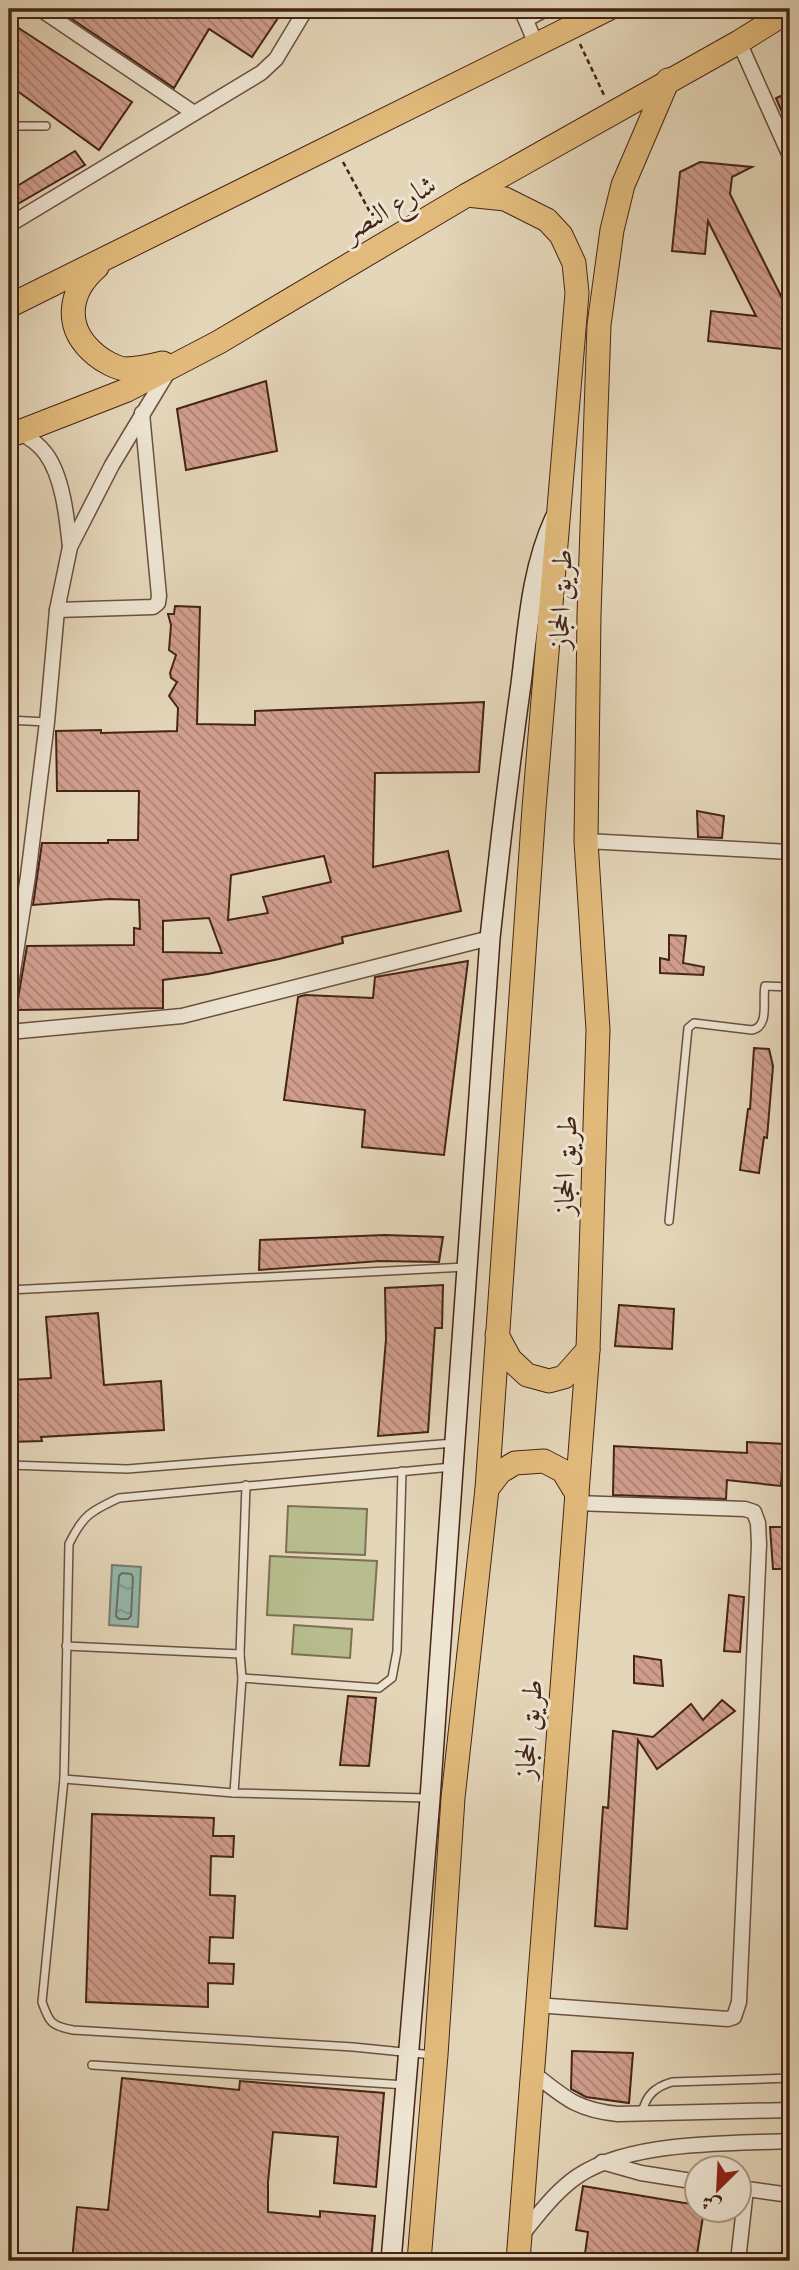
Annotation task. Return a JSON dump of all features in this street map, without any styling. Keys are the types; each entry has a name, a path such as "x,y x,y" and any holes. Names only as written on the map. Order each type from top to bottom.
{"main road":[{"path":"9,306 608,9"},
{"name":"شارع النصر","path":"14,435 118,394 219,342 386,242 739,42 790,10"},
{"name":"طريق الحجاز","path":"517,2261 588,1350 598,1030 586,841 589,615 599,325 612,230 623,185 668,80"},
{"path":"391,2261 409,2053 441,1798 487,1489 534,808 576,325 574,263 561,235 547,220 505,199 467,195"},
{"path":"110,255 82,279 76,293 73,309 75,330 85,346 100,359 123,369 180,361"},
{"path":"419,2261 436,2055 441,1798 453,1466 490,938 534,581 545,538 560,507"},
{"path":"497,1335 510,1359 527,1375 549,1381 564,1377 588,1350"},
{"path":"487,1489 500,1472 515,1463 544,1461 563,1471 577,1499"}],"street":[{"path":"40,9 194,113"},
{"path":"9,225 261,73 276,59 306,9"},
{"path":"524,16 536,44"},
{"path":"739,42 790,156"},
{"path":"9,998 28,876 47,722 57,610 70,547 142,413 180,361"},
{"path":"57,610 153,607 158,603 142,413"},
{"path":"14,435 40,447 54,467 67,516 70,547"},
{"path":"586,841 790,852"},
{"path":"9,1032 182,1016 490,938"},
{"path":"536,2005 728,2019 734,2017 739,2002 759,1558 758,1523 754,1513 745,1508 577,1499"},
{"path":"532,2071 573,2103 595,2112 790,2109"},
{"path":"520,2238 572,2180 602,2162 636,2151 790,2141"},
{"path":"602,2162 651,2175 684,2180"},
{"path":"754,2190 790,2195"},
{"path":"738,2261 741,2224"}],"lane":[{"path":"524,16 553,9"},
{"path":"9,127 46,126"},
{"path":"9,720 47,722"},
{"path":"669,1221 688,1028 694,1023 758,1029 763,1023 765,986 790,987"},
{"path":"9,1290 467,1267"},
{"path":"9,1465 127,1469 455,1443"},
{"path":"436,2055 353,2046 73,2030 58,2027 48,2020 42,2001 64,1779 69,1544 81,1521 93,1510 119,1498 453,1466"},
{"path":"242,1678 379,1688 392,1678 397,1651 402,1471"},
{"path":"234,1793 242,1678 240,1654 246,1485"},
{"path":"66,1646 240,1654"},
{"path":"64,1779 234,1793 441,1798"},
{"path":"92,2065 406,2085"},
{"path":"642,2113 651,2092 672,2082 790,2078"}],"path":[{"path":"571,27 613,113"},
{"path":"335,145 386,242"}],"green space":[{"path":"288,1506 367,1509 365,1555 286,1552"},
{"path":"270,1556 377,1561 373,1620 267,1615"},
{"path":"294,1625 352,1629 350,1658 292,1654"}],"water":[{"path":"112,1565 141,1567 138,1627 109,1625"}],"building":[{"path":"57,9 284,9 252,57 209,29 174,88"},
{"path":"14,25 132,102 99,150 9,85 9,35"},
{"path":"790,92 790,131 776,98"},
{"path":"75,151 85,165 9,209 9,191"},
{"path":"700,162 752,167 732,177 730,194 786,306 782,349 708,341 711,311 756,316 708,221 705,254 672,251 680,172"},
{"path":"266,381 277,451 186,470 177,409"},
{"path":"175,606 200,607 197,724 255,725 255,711 484,702 479,772 375,773 373,867 448,851 461,911 342,937 343,943 279,959 208,974 163,980 163,1008 16,1010 27,946 134,945 134,928 140,929 139,900 109,899 33,905 42,843 138,840 139,791 57,791 56,731 177,731 178,708 169,696 177,682 171,678 170,673 176,655 169,650 171,625 168,614 174,614","holes":["324,856 331,882 263,897 268,913 228,920 231,875","209,918 222,953 163,952 163,921"]},
{"path":"697,811 724,816 722,838 698,837"},
{"path":"669,935 686,936 683,963 704,967 703,975 660,973 660,958 669,960"},
{"path":"468,961 444,1155 362,1147 365,1110 284,1100 298,997 373,998 375,977"},
{"path":"754,1048 769,1049 773,1066 767,1138 764,1137 759,1173 740,1170 750,1109"},
{"path":"385,1235 443,1237 439,1262 380,1261 259,1270 260,1240"},
{"path":"443,1285 442,1328 435,1328 428,1432 378,1436 386,1339 385,1288"},
{"path":"619,1305 674,1309 672,1349 615,1346"},
{"path":"98,1313 104,1385 161,1381 164,1430 41,1437 42,1441 9,1442 9,1380 51,1378 46,1317"},
{"path":"747,1442 784,1444 781,1486 727,1480 726,1499 613,1495 614,1446 747,1453"},
{"path":"770,1527 790,1527 790,1569 773,1569"},
{"path":"729,1595 744,1597 740,1652 724,1651"},
{"path":"634,1656 661,1660 663,1686 634,1683"},
{"path":"348,1696 376,1698 369,1766 340,1765"},
{"path":"722,1700 735,1711 657,1769 638,1740 627,1929 595,1926 603,1807 608,1808 613,1731 653,1737 691,1704 703,1720"},
{"path":"92,1814 214,1818 213,1836 234,1836 233,1857 211,1856 210,1895 235,1896 233,1938 210,1937 209,1963 234,1964 233,1984 208,1983 208,2007 86,2002"},
{"path":"572,2051 633,2053 629,2103 586,2097 571,2089"},
{"path":"122,2078 239,2090 240,2081 384,2093 376,2187 334,2183 338,2137 273,2132 268,2182 268,2212 320,2217 320,2211 375,2216 371,2261 267,2261 203,2256 203,2261 72,2261 77,2207 108,2210"},
{"path":"583,2186 684,2203 684,2224 702,2224 696,2261 584,2261 588,2232 576,2230"}]}
